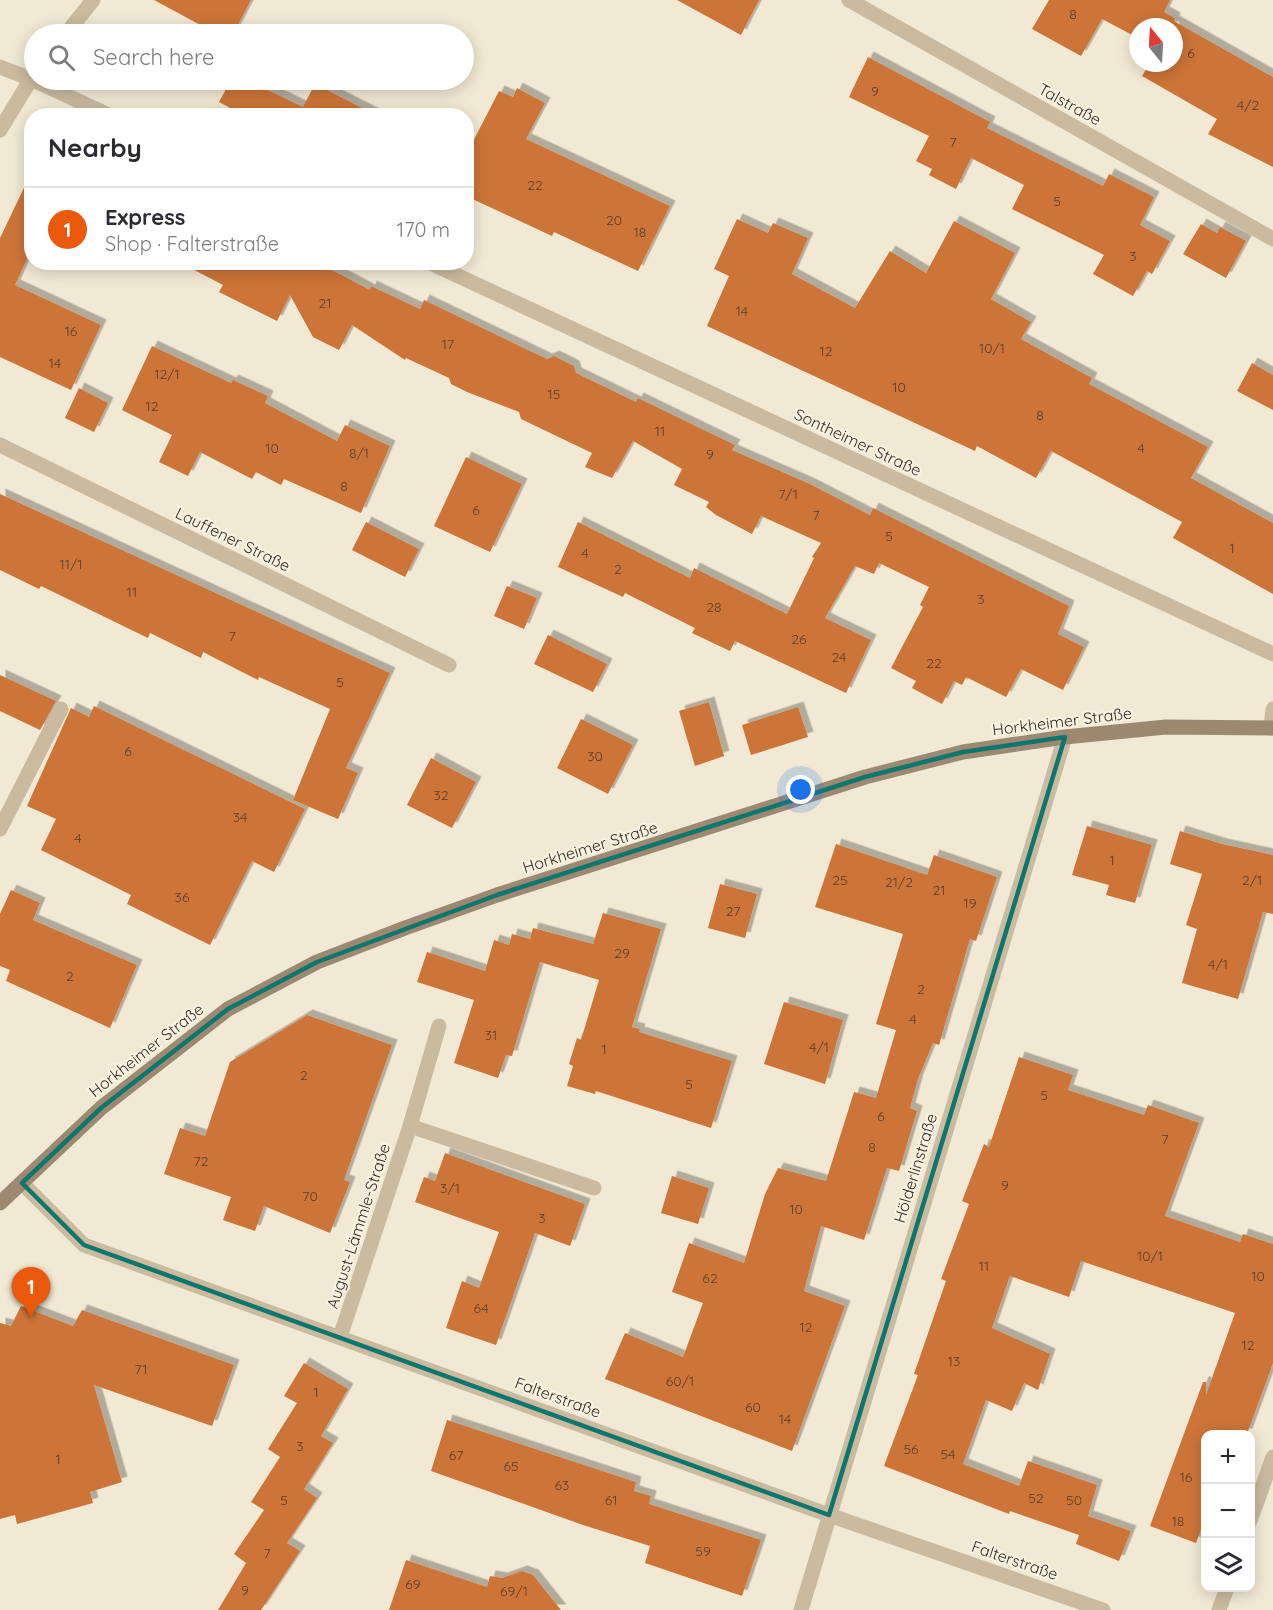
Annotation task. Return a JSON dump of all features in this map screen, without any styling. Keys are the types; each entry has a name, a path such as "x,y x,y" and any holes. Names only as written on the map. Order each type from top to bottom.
{"main road":[{"name":"Horkheimer Straße","path":"2,1199 101,1108 228,1009 316,962 497,895 865,777 963,752 1065,737 1166,726 1272,728"}],"street":[{"path":"74,24 93,0"},
{"name":"Talstraße","path":"849,0 1273,239"},
{"path":"0,67 24,74"},
{"path":"0,130 24,90"},
{"path":"60,90 95,108"},
{"name":"Sontheimer Straße","path":"445,270 1273,654"},
{"name":"Lauffener Straße","path":"0,445 449,665"},
{"path":"0,829 61,709"},
{"path":"1272,728 1273,709"},
{"name":"Hölderlinstraße","path":"801,1610 1065,737"},
{"name":"August-Lämmle-Straße","path":"340,1337 410,1126 439,1026"},
{"path":"410,1126 594,1188"},
{"name":"Falterstraße","path":"22,1183 84,1245 829,1515 1103,1610"},
{"path":"1255,1509 1273,1457"},
{"path":"1219,1610 1225,1592"}],"highlighted area":[{"path":"1065,737 829,1515 84,1245 22,1183 101,1108 228,1009 317,962 497,895 865,777 963,752"}],"building":[{"path":"154,0 251,0 238,24 198,24"},
{"path":"677,0 759,0 741,35"},
{"path":"1049,0 1170,0 1164,12 1175,18 1129,18 1129,33 1102,19 1081,56 1032,29"},
{"path":"1183,26 1273,77 1273,167 1208,134 1217,119 1142,76 1144,72 1183,72"},
{"path":"868,57 990,122 987,128 1103,186 1109,174 1154,197 1140,225 1170,241 1152,274 1147,271 1133,296 1093,274 1104,255 1012,209 1024,185 971,158 956,189 929,175 932,169 916,161 929,136 849,97"},
{"path":"517,88 545,103 526,139 670,206 638,271 554,232 552,236 474,200 474,139 499,91 513,97"},
{"path":"226,90 268,90 303,107 312,90 327,90 362,108 230,108 219,102"},
{"path":"24,188 24,265 15,285 101,325 71,390 0,357 0,238"},
{"path":"737,219 768,233 773,223 808,238 792,274 855,308 890,251 926,273 954,221 1015,253 991,299 1031,322 1021,339 1092,378 1089,384 1208,447 1191,478 1273,523 1273,594 1173,538 1182,522 1051,451 1036,478 977,446 975,451 707,326 729,276 714,269"},
{"path":"1201,224 1217,233 1220,227 1246,241 1226,278 1183,254"},
{"path":"194,270 332,270 370,290 371,286 420,309 424,300 547,359 554,356 574,366 576,373 636,402 638,398 735,445 732,450 810,484 870,515 873,508 1069,606 1058,634 1084,647 1063,690 1021,669 1006,697 966,677 962,685 954,681 942,704 912,688 916,681 891,668 923,607 920,605 929,587 879,563 874,574 855,566 825,618 871,640 846,693 735,641 730,651 692,633 695,628 625,593 623,597 558,567 578,522 690,578 694,568 787,614 814,558 812,557 821,543 761,516 752,534 716,515 706,507 709,502 674,485 682,469 633,441 612,478 585,467 592,453 521,419 519,412 467,392 451,384 449,378 406,358 405,360 352,325 339,350 313,337 290,295 277,321 219,292 223,285"},
{"path":"152,346 231,383 233,380 268,396 265,403 337,441 345,425 390,446 361,513 284,479 281,485 256,472 252,479 200,452 188,476 159,462 172,435 122,410"},
{"path":"1252,363 1273,375 1273,410 1237,391"},
{"path":"79,388 108,403 94,432 65,418"},
{"path":"466,457 522,484 490,552 434,526"},
{"path":"0,494 390,673 346,768 358,773 338,819 293,800 330,709 259,677 258,680 203,652 201,658 150,633 148,638 41,586 39,589 0,570"},
{"path":"366,522 419,549 405,577 352,550"},
{"path":"507,586 537,598 524,629 494,616"},
{"path":"548,635 607,664 593,692 534,664"},
{"path":"0,675 56,701 40,730 0,711"},
{"path":"709,702 724,756 695,766 679,711"},
{"path":"94,706 305,809 274,872 252,861 210,945 127,904 131,895 41,850 56,819 27,806 71,708 89,717"},
{"path":"798,707 808,737 751,755 742,725"},
{"path":"581,719 633,745 608,794 557,768"},
{"path":"431,758 476,782 452,828 407,805"},
{"path":"1087,826 1152,845 1135,903 1106,895 1109,885 1072,875"},
{"path":"1180,831 1222,844 1273,855 1273,914 1263,912 1238,999 1182,983 1197,929 1186,925 1202,874 1170,864"},
{"path":"836,844 927,875 934,855 997,877 976,941 970,939 939,1045 933,1043 918,1079 910,1108 917,1111 899,1171 887,1168 864,1240 821,1226 804,1291 845,1306 792,1451 605,1379 625,1333 683,1357 703,1303 672,1292 689,1243 744,1263 765,1194 778,1168 826,1181 854,1092 876,1098 896,1030 876,1024 903,934 815,907"},
{"path":"720,884 757,894 745,938 708,928"},
{"path":"11,890 40,903 33,920 137,965 110,1028 6,981 10,970 0,966 0,914"},
{"path":"603,913 661,929 632,1027 640,1029 639,1032 732,1061 711,1128 596,1091 595,1094 567,1086 573,1066 569,1064 577,1038 581,1040 599,980 540,962 512,1056 506,1055 498,1078 454,1063 474,1000 417,982 427,952 485,971 494,940 509,945 512,934 530,939 533,928 593,944"},
{"path":"784,1002 843,1020 825,1084 764,1064"},
{"path":"307,1015 392,1045 344,1180 350,1182 330,1233 264,1206 255,1231 223,1220 231,1197 164,1174 180,1128 205,1136 230,1062"},
{"path":"1019,1057 1073,1075 1068,1090 1144,1115 1148,1105 1199,1123 1165,1216 1240,1242 1243,1234 1273,1244 1273,1363 1248,1430 1201,1430 1201,1530 1196,1543 1150,1526 1203,1382 1206,1382 1206,1395 1235,1313 1081,1261 1069,1297 1010,1276 992,1328 1050,1354 1038,1390 1024,1383 1012,1411 986,1400 963,1464 1019,1486 1028,1461 1097,1485 1088,1516 1131,1531 1119,1561 1076,1544 1079,1535 1010,1511 1009,1514 884,1466 918,1375 914,1374 946,1281 941,1279 969,1204 962,1201 984,1144 989,1147"},
{"path":"445,1153 585,1204 570,1246 535,1233 496,1345 446,1328 462,1281 479,1288 499,1232 415,1202 424,1177 435,1181"},
{"path":"672,1176 709,1188 698,1224 661,1213"},
{"path":"21,1306 73,1326 82,1310 234,1365 212,1426 94,1385 122,1482 90,1492 93,1503 17,1524 15,1515 0,1519 0,1323 11,1326"},
{"path":"304,1363 348,1389 321,1436 333,1443 304,1489 317,1498 287,1543 300,1551 261,1610 218,1610 246,1563 234,1554 264,1510 251,1502 280,1457 268,1449 297,1403 284,1396"},
{"path":"447,1420 636,1482 634,1491 651,1496 649,1504 761,1540 742,1596 645,1563 650,1546 583,1525 431,1471"},
{"path":"406,1560 487,1587 490,1576 502,1578 522,1571 533,1575 561,1610 389,1610"}],"place":[{"name":"Express","path":"31,1317"}]}
